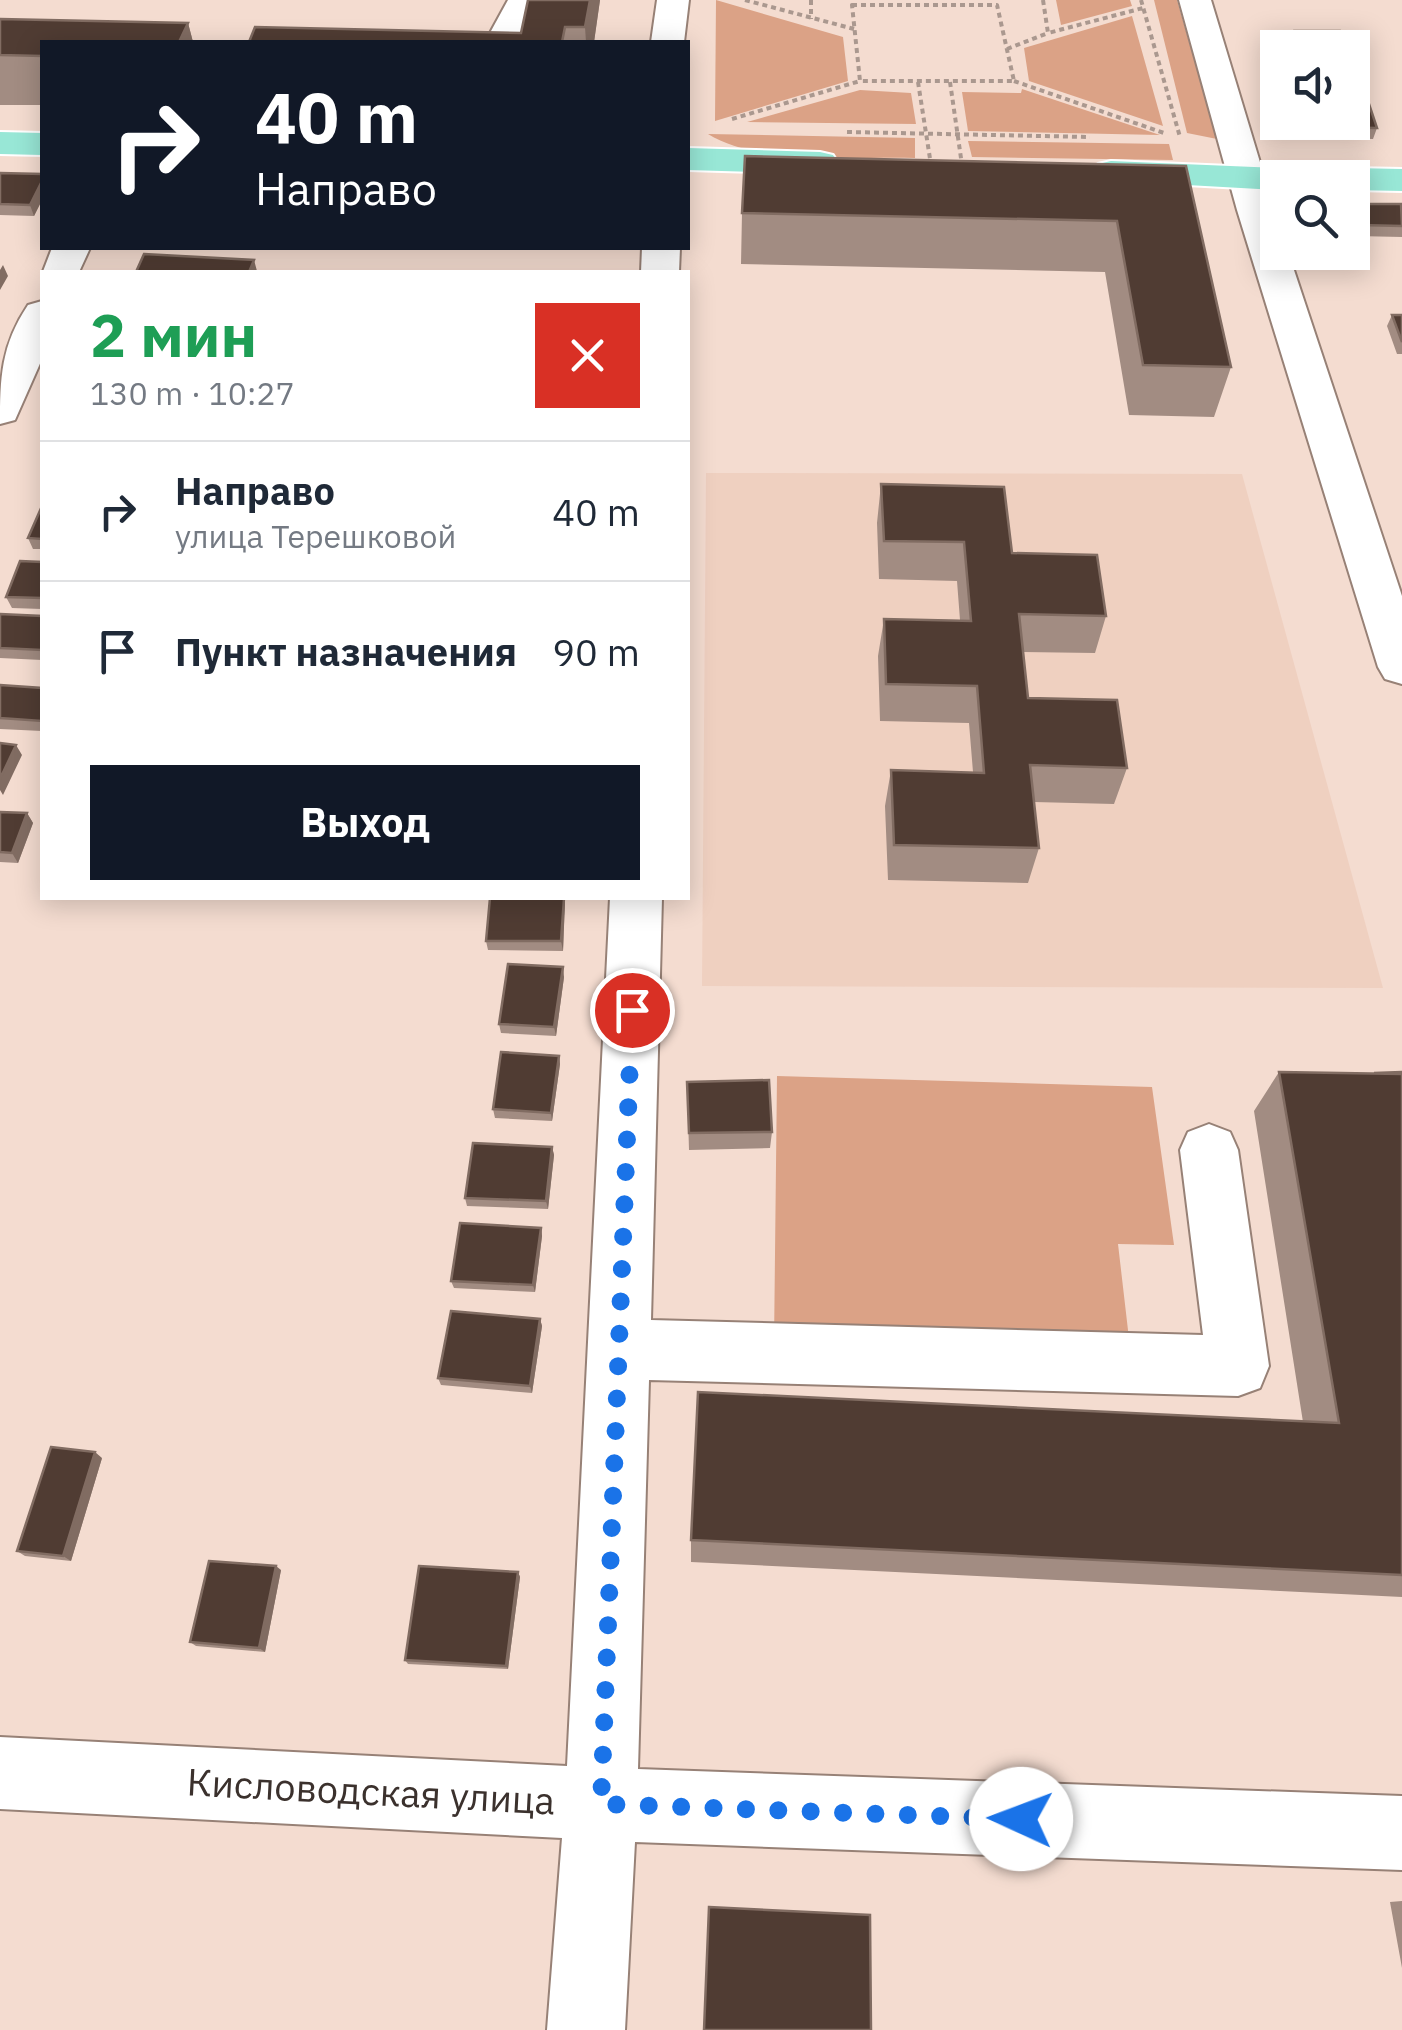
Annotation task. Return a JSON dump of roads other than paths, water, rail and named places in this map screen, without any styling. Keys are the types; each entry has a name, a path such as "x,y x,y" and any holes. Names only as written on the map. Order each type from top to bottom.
{"main road":[{"path":"0,143 40,144"},
{"path":"690,159 940,156"},
{"path":"1075,171 1260,179"},
{"path":"1370,179 1402,180"}],"street":[{"path":"506,40 524,0"},
{"path":"668,40 673,0"},
{"path":"1195,0 1260,171"},
{"path":"1289,270 1402,667"},
{"path":"0,412 40,318"},
{"path":"586,2030 601,1804 636,900"},
{"path":"618,1349 1238,1366 1209,1150"},
{"name":"Кисловодская улица","path":"0,1773 601,1804 1402,1833"}]}
